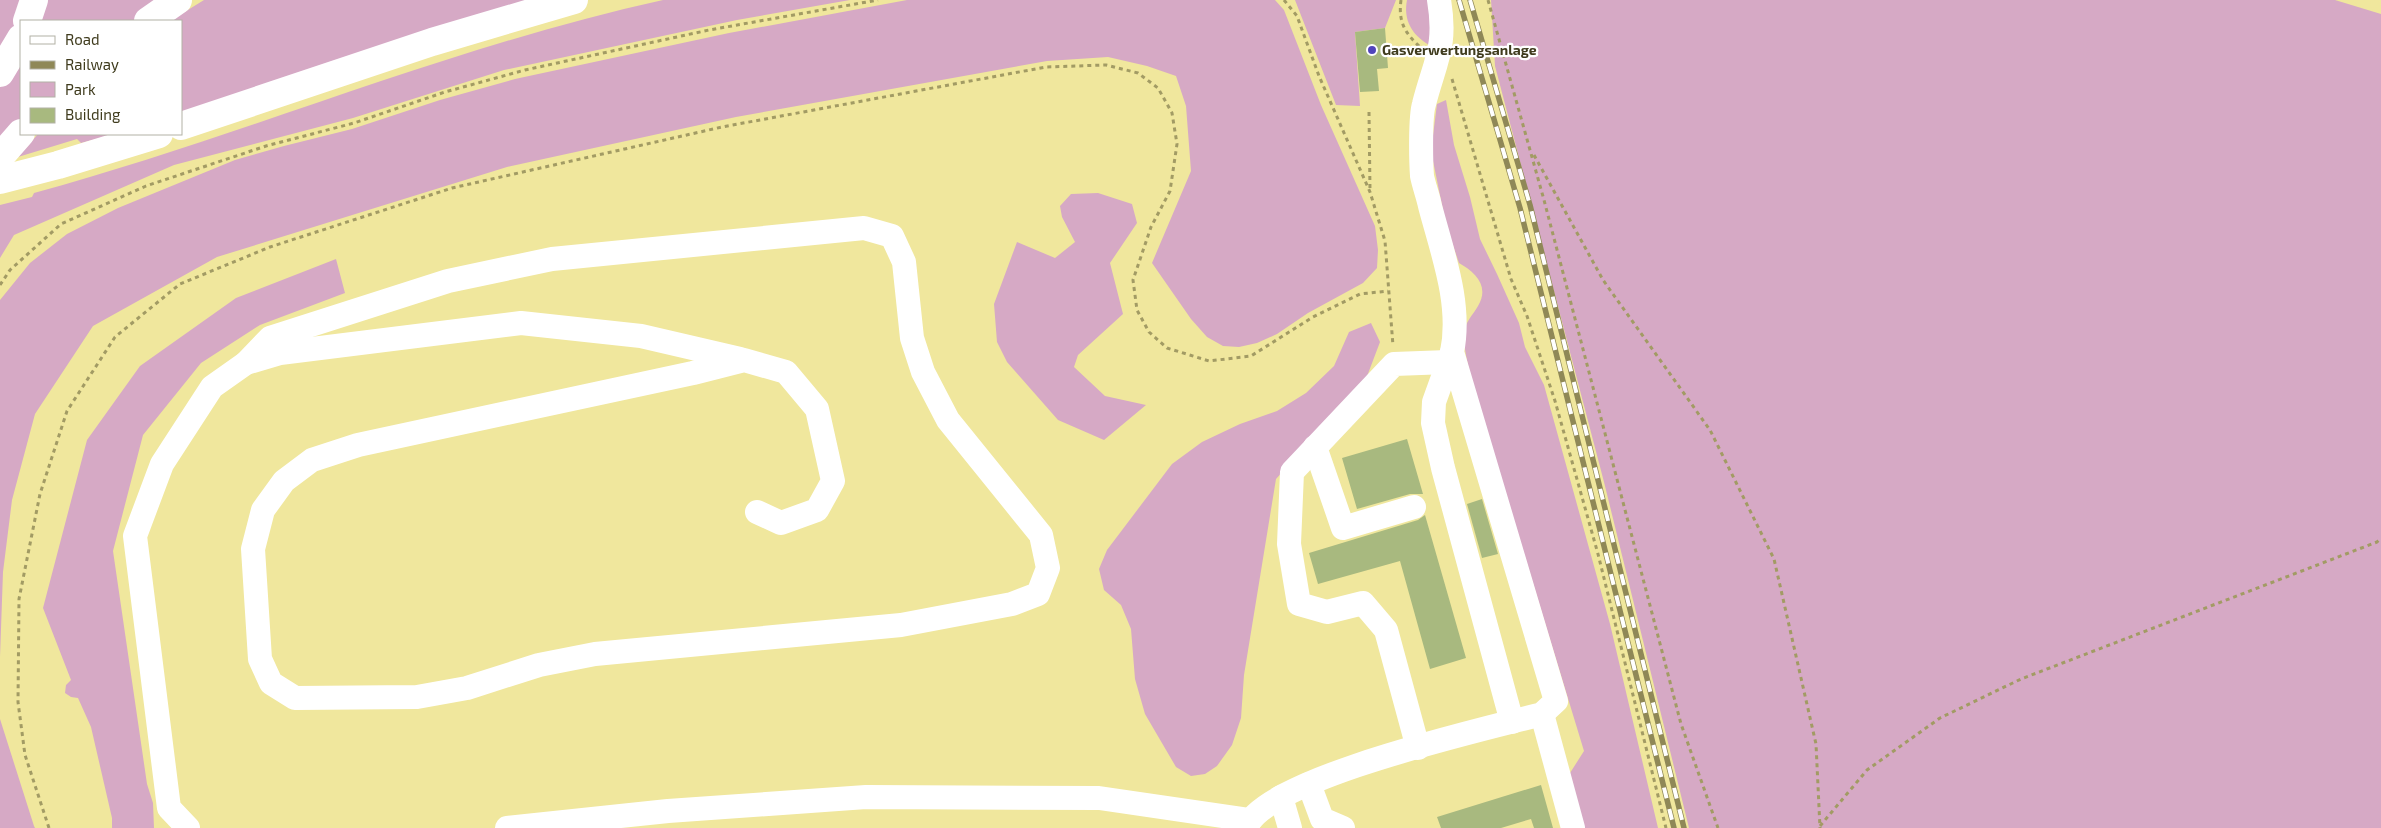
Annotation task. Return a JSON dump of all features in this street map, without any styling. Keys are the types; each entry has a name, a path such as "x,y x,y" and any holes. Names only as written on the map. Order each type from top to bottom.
{"highway":[{"path":"27,20 34,0"},
{"path":"149,20 178,0"},
{"path":"182,126 423,45 574,0"},
{"path":"0,73 20,40"},
{"path":"0,157 20,134"},
{"path":"0,180 58,165 155,135"}],"street":[{"path":"1439,0 1443,23 1438,60 1423,106 1422,176 1453,295 1455,340 1434,402 1433,423 1512,722"},
{"path":"188,828 169,808 135,536 162,464 212,387 246,363 270,338 448,281 552,259 864,228 892,236 904,262 912,338 923,372 948,420 1041,535 1048,568 1038,594 1012,604 901,625 595,654 539,666 467,688 417,697 294,698 270,683 260,659 253,549 263,510 284,481 312,460 358,445 692,373 744,360"},
{"path":"246,363 280,353 521,323 640,336 744,360 786,372 817,410 833,481 817,510 781,522 757,512"},
{"path":"1418,748 1386,630 1363,603 1327,612 1299,604 1290,544 1292,472 1394,364 1450,357"},
{"path":"507,828 668,811 866,797 1099,798 1248,824 1280,797 1345,768 1542,714 1556,701 1450,357"},
{"path":"1315,447 1343,528 1414,507"},
{"path":"1542,714 1573,828"},
{"path":"1309,784 1322,819 1343,828"},
{"path":"1280,797 1290,828"}],"path":[{"path":"0,285 10,270 61,224 146,186 266,146 354,123 445,92 525,70 709,30 878,0"},
{"path":"1284,0 1297,16 1319,76 1370,192 1385,241 1394,364"},
{"path":"1402,0 1400,21 1407,35 1429,55 1438,60 1450,73 1456,90 1511,279 1527,316 1555,401 1598,554 1666,828"},
{"path":"1488,0 1531,150 1681,724 1718,828"},
{"path":"49,828 24,746 18,702 19,599 40,494 67,411 115,337 180,284 270,247 452,188 722,127 1046,67 1106,64 1138,73 1158,88 1172,113 1177,144 1170,191 1151,227 1133,280 1137,310 1149,332 1167,348 1208,361 1250,356 1313,317 1360,294 1388,291"},
{"path":"1369,112 1370,192"},
{"path":"1531,150 1603,280 1710,430 1774,559 1816,744 1820,827"},
{"path":"1820,827 1867,770 1940,718 2021,679 2377,542 2381,538"}],"green space":[{"path":"0,0 24,0 12,36 0,57"},
{"path":"43,0 166,0 138,20 38,20"},
{"path":"204,0 542,0 182,115 182,20 172,20"},
{"path":"663,0 850,0 737,20 504,70 353,118 174,165 14,235 0,258 0,205 32,197 34,193 192,145 426,66 583,19"},
{"path":"907,0 1275,0 1284,10 1321,105 1375,226 1378,250 1377,268 1363,283 1308,313 1277,334 1257,343 1239,347 1223,346 1207,337 1191,319 1152,263 1191,171 1186,106 1176,76 1147,66 1108,57 1047,61 736,117 507,167 217,257 93,326 35,414 12,500 3,572 0,657 0,300 30,263 67,234 118,208 235,160 352,129 440,100 515,79 729,33"},
{"path":"1295,0 1396,0 1385,28 1355,32 1360,106 1336,105"},
{"path":"1407,0 1430,0 1432,24 1429,45 1418,37 1410,26 1406,14"},
{"path":"1491,0 2335,0 2381,14 2381,828 1689,828 1604,482 1495,66"},
{"path":"20,59 20,126 0,147 0,87"},
{"path":"1446,100 1454,145 1470,197 1480,239 1519,323 1525,347 1544,385 1610,624 1658,828 1584,828 1570,773 1584,751 1470,376 1464,338 1465,329 1481,299 1481,286 1475,275 1459,263 1446,225 1431,151 1437,104"},
{"path":"37,135 112,135 81,143 77,139 18,157"},
{"path":"1098,193 1132,204 1137,223 1110,263 1123,314 1078,355 1074,367 1105,396 1146,405 1104,440 1058,420 1007,362 997,342 994,304 1017,242 1055,258 1075,242 1062,217 1060,206 1071,194"},
{"path":"336,259 345,293 260,325 201,363 143,435 113,551 147,784 153,803 154,828 112,828 112,818 91,727 78,698 71,697 65,693 66,685 71,680 43,608 87,440 140,366 236,298"},
{"path":"1371,323 1380,342 1366,379 1276,479 1244,675 1241,718 1232,745 1217,766 1205,774 1191,776 1176,767 1145,714 1135,679 1131,629 1121,605 1104,590 1099,569 1107,550 1172,464 1202,442 1240,424 1277,411 1306,393 1334,366 1349,332"},
{"path":"0,719 34,826 35,828 0,828"}],"building":[{"name":"Gasverwertungsanlage","path":"1385,28 1388,68 1377,69 1379,91 1360,92 1355,32"},
{"path":"1407,439 1423,494 1410,494 1357,509 1342,458"},
{"path":"1482,499 1498,554 1482,558 1467,504"},
{"path":"1425,515 1466,658 1430,669 1400,561 1318,584 1309,553 1418,520"},
{"path":"1541,785 1553,828 1534,828 1531,819 1501,828 1441,828 1437,817"}],"railway":[{"path":"1459,0 1520,208 1674,828"},
{"path":"1470,0 1530,205 1684,828"}],"place":[{"name":"Gasverwertungsanlage","path":"1372,50"}]}
